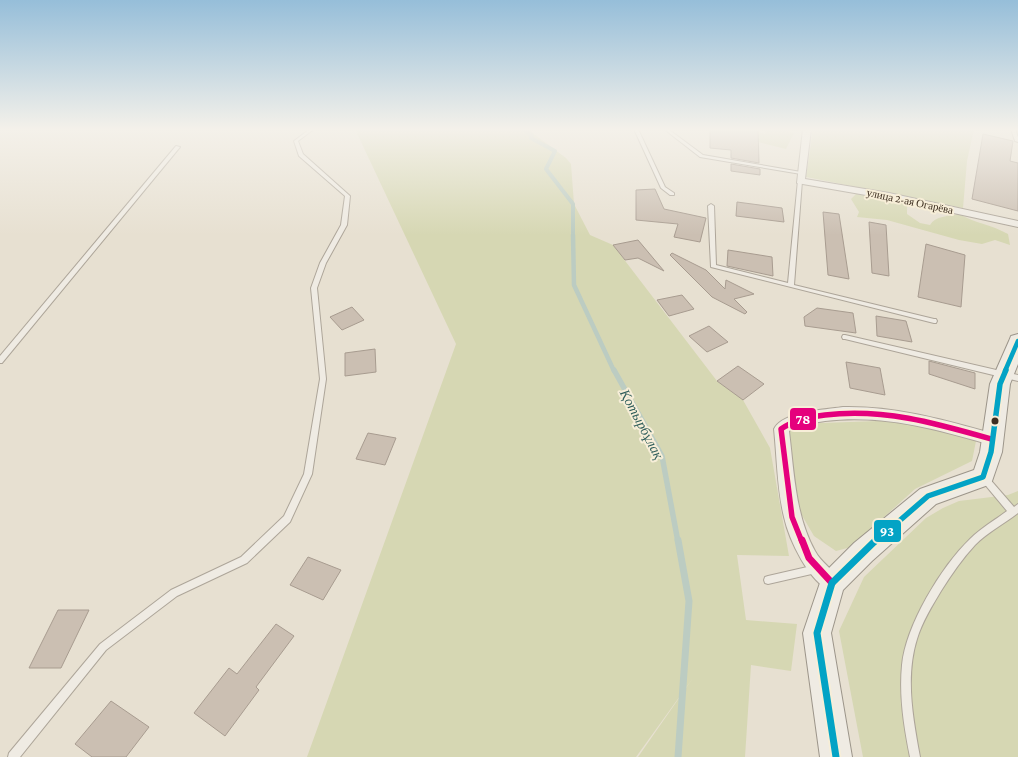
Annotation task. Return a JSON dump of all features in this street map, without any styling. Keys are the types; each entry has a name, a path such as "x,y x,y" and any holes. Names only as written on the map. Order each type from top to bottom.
{"main road":[{"path":"836,757 817,633 825,576 863,552 928,496 983,477 988,464 991,439 1010,376 1018,341"}],"street":[{"path":"801,177 803,164"},
{"name":"улица 2-ая Огарёва","path":"801,177 1018,224"},
{"path":"825,576 809,558 792,517 781,429 792,420 830,414 883,412 914,417 991,439"}],"lane":[{"path":"0,361 164,164"},
{"path":"13,757 103,647 174,593 244,560 287,519 308,474 323,379 314,288 323,263 344,225 348,196 312,164"},
{"path":"652,164 663,188 672,194"},
{"path":"741,164 801,177 791,286"},
{"path":"711,206 713,266 934,322"},
{"path":"844,337 1010,376"},
{"path":"915,757 908,722 906,694 909,649 929,602 967,547 1015,510 983,477"},
{"path":"768,580 825,576"}],"green space":[{"path":"372,164 571,164 574,204 590,235 613,245 717,381 743,400 770,448 789,556 737,555 746,620 797,624 791,671 751,665 745,757 638,757 693,678 636,757 307,757 456,344"},
{"path":"808,164 967,164 963,208 806,177"},
{"path":"856,194 897,200 907,206 907,214 920,223 930,225 939,218 959,214 1008,234 1010,245 995,240 982,244 959,240 887,220 857,217 859,212 851,199"},
{"path":"905,420 976,441 972,461 915,489 851,547 836,551 814,536 800,512 786,432 795,424"},
{"path":"1018,491 1018,757 863,757 839,631 864,577 926,518 943,508 959,501 1008,495"}],"building":[{"path":"731,164 733,164 760,169 760,175 731,171"},
{"path":"978,164 1018,164 1018,211 972,199"},
{"path":"655,189 664,209 706,218 700,242 674,237 678,224 636,220 636,190"},
{"path":"737,202 782,208 784,222 736,216"},
{"path":"823,212 839,214 849,279 828,275"},
{"path":"869,222 886,225 889,276 872,273"},
{"path":"638,240 664,271 638,258 625,260 613,245"},
{"path":"926,244 965,255 961,307 918,297"},
{"path":"728,250 772,257 773,276 727,266"},
{"path":"672,253 706,270 725,289 726,280 754,294 734,299 747,312 745,314 712,297 670,255"},
{"path":"682,295 694,309 669,316 657,300"},
{"path":"352,307 364,320 342,330 330,317"},
{"path":"817,308 853,313 856,333 805,326 804,317"},
{"path":"876,316 906,321 912,342 877,336"},
{"path":"709,326 728,342 707,352 689,336"},
{"path":"375,349 376,372 345,376 345,353"},
{"path":"929,361 975,373 975,389 929,374"},
{"path":"846,362 880,368 885,395 850,388"},
{"path":"738,366 764,384 743,400 717,381"},
{"path":"368,433 396,438 385,465 356,459"},
{"path":"308,557 341,570 323,600 290,585"},
{"path":"58,610 89,610 61,668 29,668"},
{"path":"276,624 294,636 256,687 259,690 225,736 194,713 229,668 237,674"},
{"path":"111,701 149,727 126,757 92,757 75,744"}],"waterway":[{"name":"Қотырбұлақ","path":"548,164 546,169 573,204 573,235"},
{"name":"Қотырбұлақ","path":"573,235 574,285 614,371"},
{"name":"Қотырбұлақ","path":"614,370 662,456 678,542"},
{"name":"Қотырбұлақ","path":"678,540 689,601 678,757"}],"transit line":[{"name":"93","path":"836,757 817,633 832,583 863,552 928,496 983,477 991,452 1000,384 1018,341"},
{"name":"78","path":"832,583 809,558 792,517 781,429 794,421 819,416 865,413 886,414 927,421 991,439"}]}
